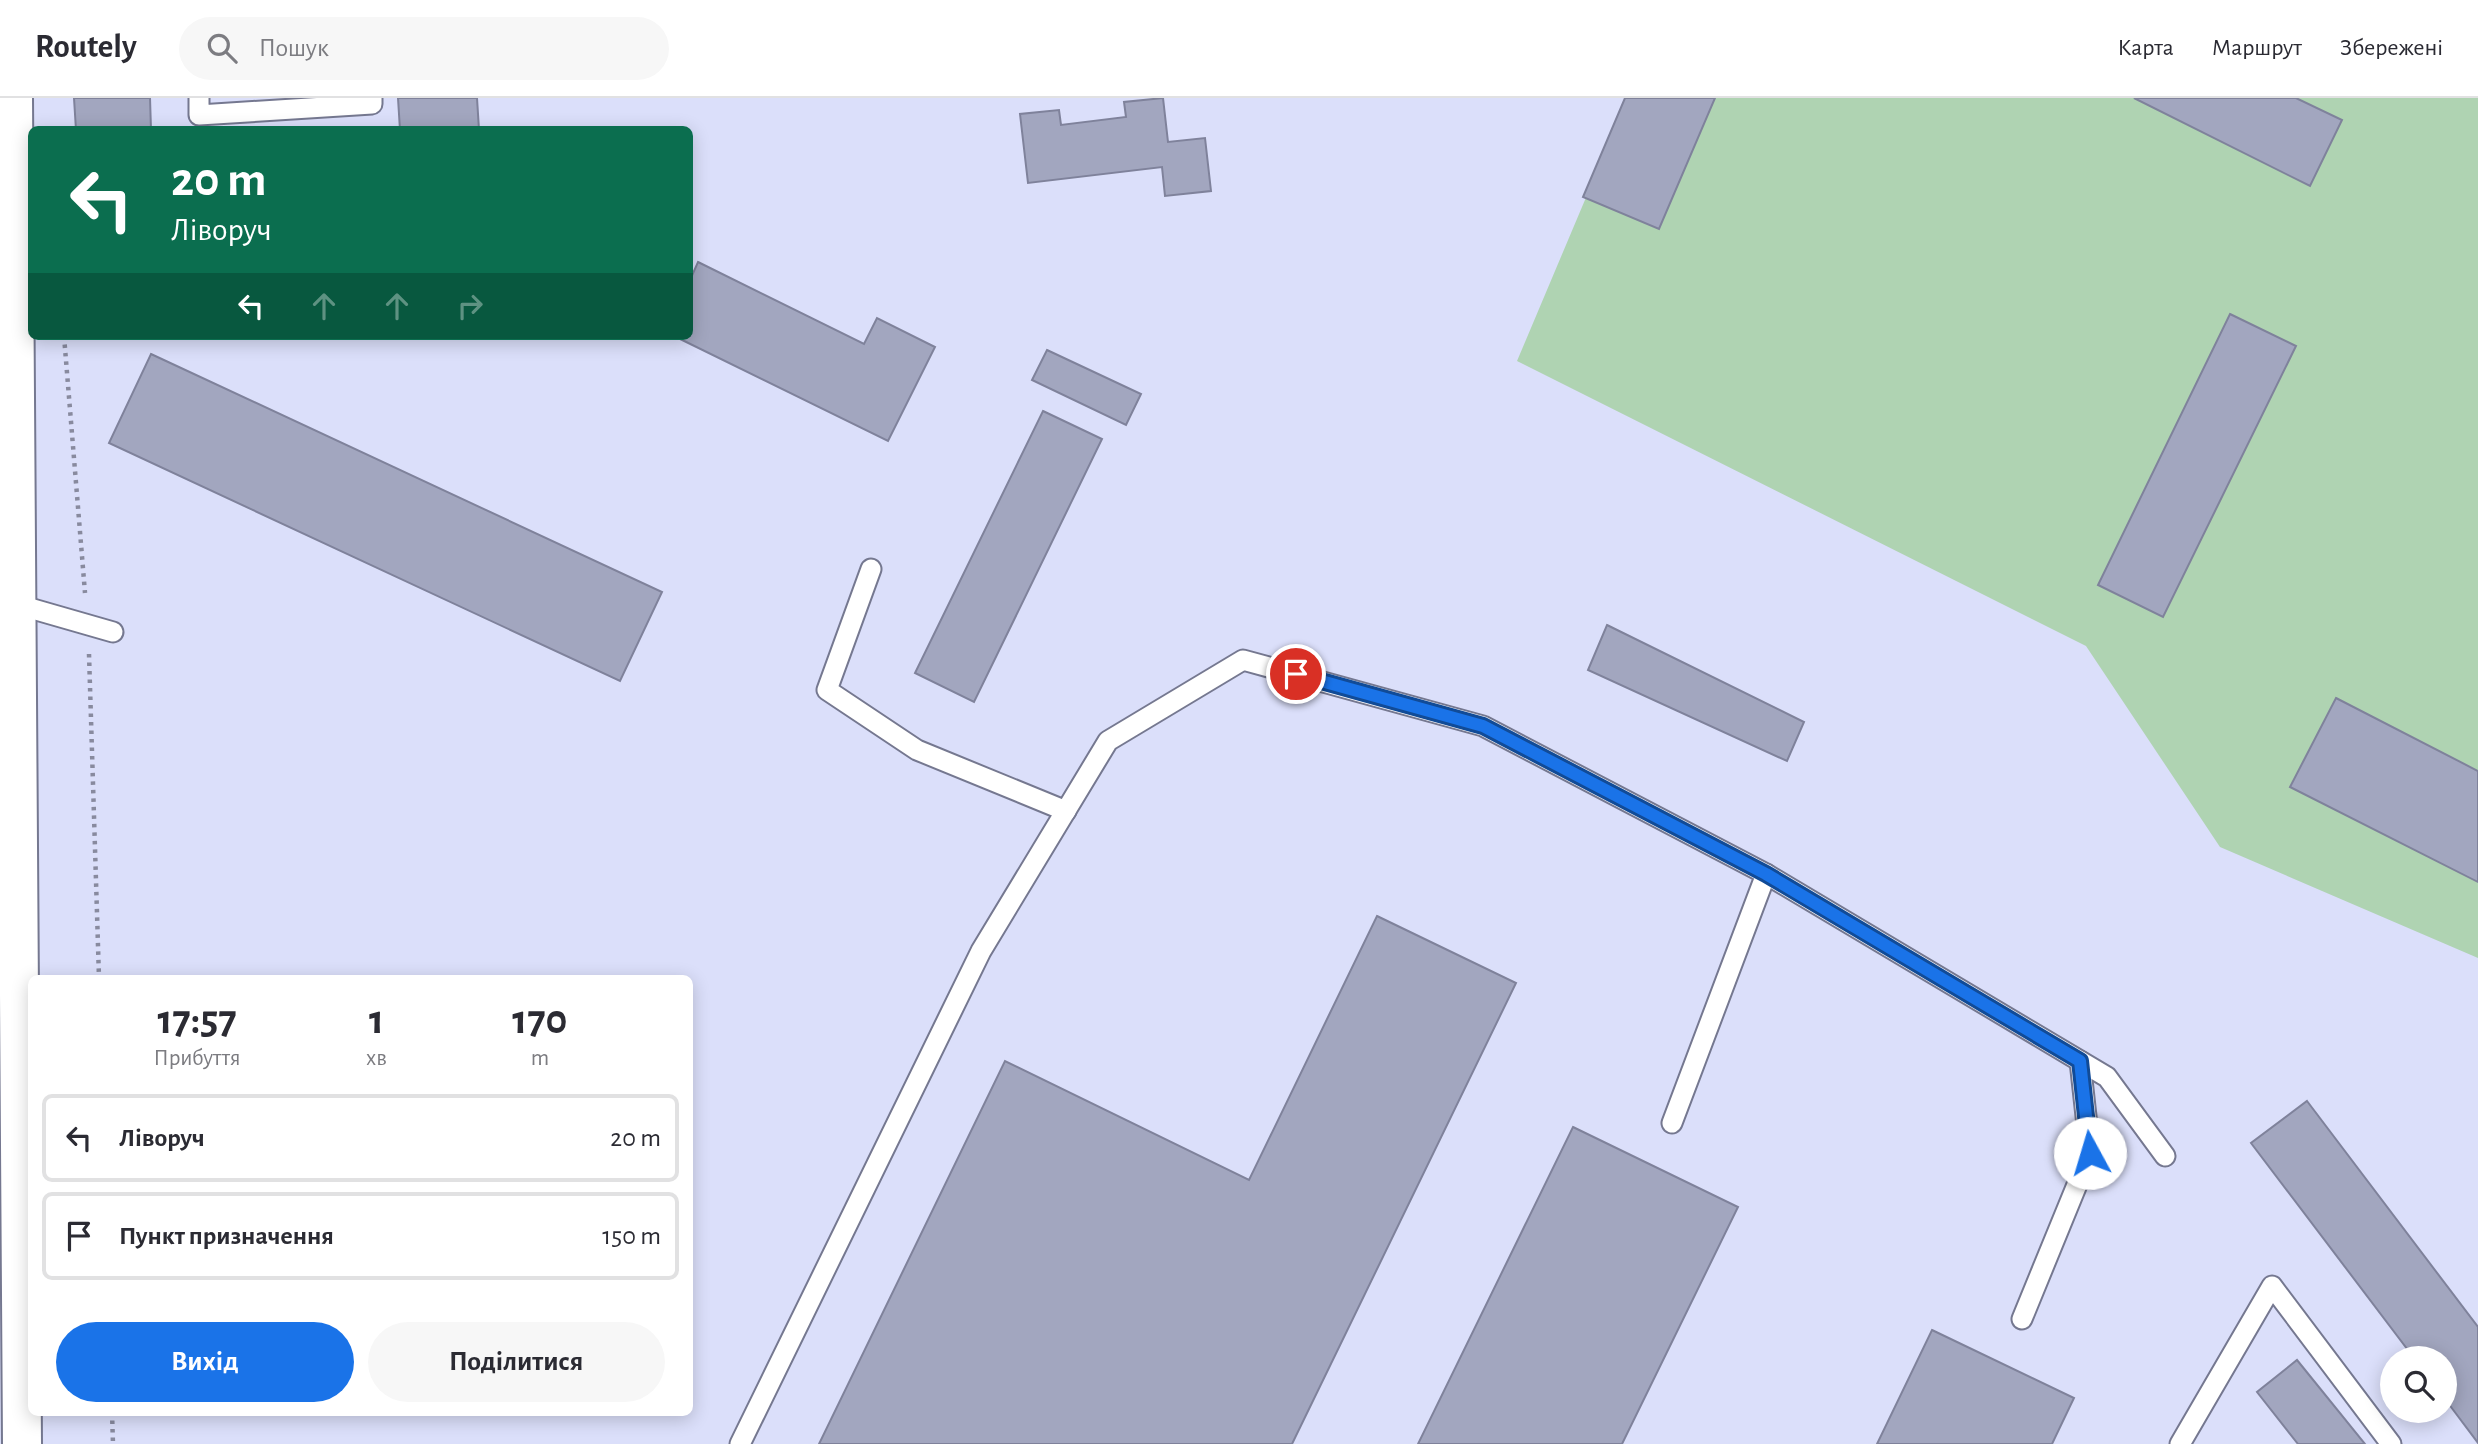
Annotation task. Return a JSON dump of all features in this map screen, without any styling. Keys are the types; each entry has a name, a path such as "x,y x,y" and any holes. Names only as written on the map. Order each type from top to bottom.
{"street":[{"path":"13,98 8,603 15,1434"}],"lane":[{"path":"199,98 199,115 372,104 372,98"},
{"path":"871,569 827,690 917,750 1066,811"},
{"path":"8,603 113,632"},
{"path":"740,1444 981,951 1108,741 1243,660 1483,726 1766,874 2107,1077 2165,1156"},
{"path":"1672,1123 1766,874"},
{"path":"2022,1319 2090,1153 2080,1061"},
{"path":"2180,1444 2272,1286 2391,1444"}],"path":[{"path":"112,1416 113,1444"}],"green space":[{"path":"1628,98 2478,98 2478,958 2220,847 2086,646 1517,361"}],"building":[{"path":"74,98 150,98 151,126 76,126"},
{"path":"398,98 477,98 479,126 400,126"},
{"path":"1163,98 1168,142 1205,138 1211,191 1165,196 1162,167 1028,183 1020,114 1059,110 1061,125 1126,117 1124,102"},
{"path":"1625,98 1715,98 1659,229 1583,197"},
{"path":"2134,98 2296,98 2342,120 2310,186"},
{"path":"698,262 864,344 877,318 935,347 888,441 682,340 693,340 693,273"},
{"path":"2230,314 2296,346 2163,617 2098,585"},
{"path":"1047,350 1141,394 1126,425 1032,380"},
{"path":"151,354 662,592 620,681 109,443"},
{"path":"1043,411 1102,439 974,702 915,673"},
{"path":"1607,625 1804,722 1787,761 1588,670"},
{"path":"2336,698 2478,771 2478,882 2290,787"},
{"path":"1377,916 1516,983 1292,1444 819,1444 1005,1061 1249,1180"},
{"path":"2307,1101 2478,1327 2478,1443 2457,1415 2457,1346 2405,1346 2251,1143"},
{"path":"1573,1127 1738,1207 1622,1444 1418,1444"},
{"path":"1932,1330 2074,1398 2052,1444 1877,1444"},
{"path":"2297,1360 2365,1444 2298,1444 2257,1392"}],"route":[{"path":"1296,674 1483,726 1766,874 2080,1061 2090,1153"}]}
